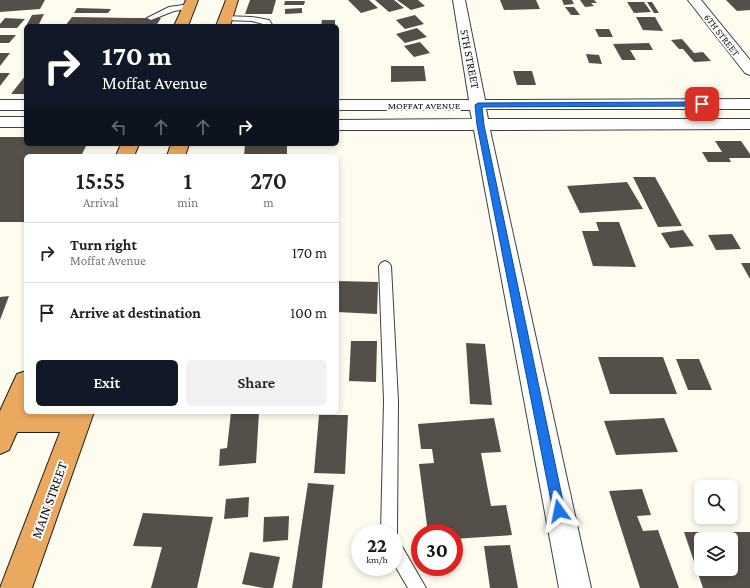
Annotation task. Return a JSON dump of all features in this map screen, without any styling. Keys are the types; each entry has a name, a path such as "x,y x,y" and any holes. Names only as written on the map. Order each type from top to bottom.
{"highway":[{"path":"224,22 232,0"},
{"path":"182,24 191,3"},
{"path":"5,430 24,387"},
{"path":"5,430 80,416"},
{"name":"MAIN STREET","path":"16,588 80,416"}],"street":[{"name":"5TH STREET","path":"459,0 480,115 575,588"},
{"name":"6TH STREET","path":"694,0 750,70"},
{"name":"MOFFAT AVENUE","path":"339,125 480,115 750,104"},
{"path":"0,105 24,105"},
{"name":"MOFFAT AVENUE","path":"339,105 480,115 750,124"},
{"path":"0,122 24,122"}],"lane":[{"path":"151,18 191,3"},
{"path":"224,22 252,19 266,22 267,24"},
{"path":"385,266 391,401 389,524"},
{"path":"403,564 418,588"}],"building":[{"path":"0,0 45,0 40,9 0,12"},
{"path":"250,0 276,0 272,14 245,14"},
{"path":"348,0 369,0 378,8 361,13"},
{"path":"375,0 394,0 404,8 389,12"},
{"path":"397,0 418,0 425,6 411,10"},
{"path":"500,0 536,0 540,9 504,10"},
{"path":"562,0 572,0 574,4 564,5"},
{"path":"580,0 594,0 597,3 591,3 594,6 585,7"},
{"path":"726,0 750,0 750,10 737,11"},
{"path":"285,1 305,1 304,5 284,5"},
{"path":"627,2 644,2 651,12 634,13"},
{"path":"647,2 652,2 659,13 654,13"},
{"path":"565,7 574,7 580,15 571,15"},
{"path":"77,8 111,9 108,13 74,13"},
{"path":"302,8 302,13 285,14 285,9"},
{"path":"44,14 39,24 27,24 32,15"},
{"path":"415,15 424,24 405,29 396,20"},
{"path":"72,17 161,18 157,24 67,24"},
{"path":"636,17 655,17 663,31 643,30"},
{"path":"5,18 25,19 17,28 0,28 0,24"},
{"path":"322,20 335,20 335,24 321,24"},
{"path":"417,28 427,37 405,43 396,34"},
{"path":"595,29 609,29 613,37 599,37"},
{"path":"0,35 16,35 9,43 0,43"},
{"path":"682,39 694,53 703,52 711,61 694,62 683,49 679,49 671,40"},
{"path":"420,42 430,53 414,57 404,46"},
{"path":"649,43 653,50 630,50 636,60 622,60 613,44"},
{"path":"0,53 10,53 0,66"},
{"path":"586,54 599,55 602,64 589,63"},
{"path":"391,66 424,66 426,81 391,82"},
{"path":"513,71 532,71 536,85 517,85"},
{"path":"0,73 10,73 0,86"},
{"path":"24,78 24,94 11,94"},
{"path":"0,137 24,137 24,146 86,146 82,154 24,154 24,222 0,222"},
{"path":"715,141 741,141 750,154 750,158 729,158 731,162 708,162 702,152 722,152"},
{"path":"245,146 287,146 287,154 244,154"},
{"path":"633,177 655,177 682,226 658,227"},
{"path":"627,182 643,209 580,213 567,186"},
{"path":"596,222 619,222 636,267 593,266 582,231 599,231"},
{"path":"683,230 694,246 670,248 661,233"},
{"path":"732,234 741,249 716,250 708,235"},
{"path":"741,263 750,263 750,279"},
{"path":"339,281 378,282 377,314 339,312"},
{"path":"9,296 0,320 0,297"},
{"path":"351,341 377,341 376,382 349,381"},
{"path":"466,343 485,344 492,405 470,404"},
{"path":"598,357 663,357 677,394 610,394"},
{"path":"676,359 699,359 712,390 688,390"},
{"path":"231,414 259,414 256,463 219,466 220,449 227,448"},
{"path":"319,415 348,415 345,474 314,473"},
{"path":"494,418 501,452 481,453 491,506 506,505 512,535 463,538 463,524 427,524 419,464 434,463 432,449 421,449 418,424"},
{"path":"664,418 678,452 616,455 604,421"},
{"path":"308,483 334,485 322,588 292,588"},
{"path":"642,489 651,515 637,516 643,531 658,530 679,588 640,588 609,491"},
{"path":"249,497 248,517 224,519 226,499"},
{"path":"143,513 213,517 197,588 151,588 162,547 133,546"},
{"path":"289,516 288,540 263,542 264,517"},
{"path":"684,532 694,532 694,561"},
{"path":"738,532 750,532 750,588 703,588 699,576 738,576"},
{"path":"510,545 518,588 490,588 484,546"},
{"path":"250,552 280,557 273,588 242,584"}],"route":[{"path":"559,511 478,105 702,104"}]}
